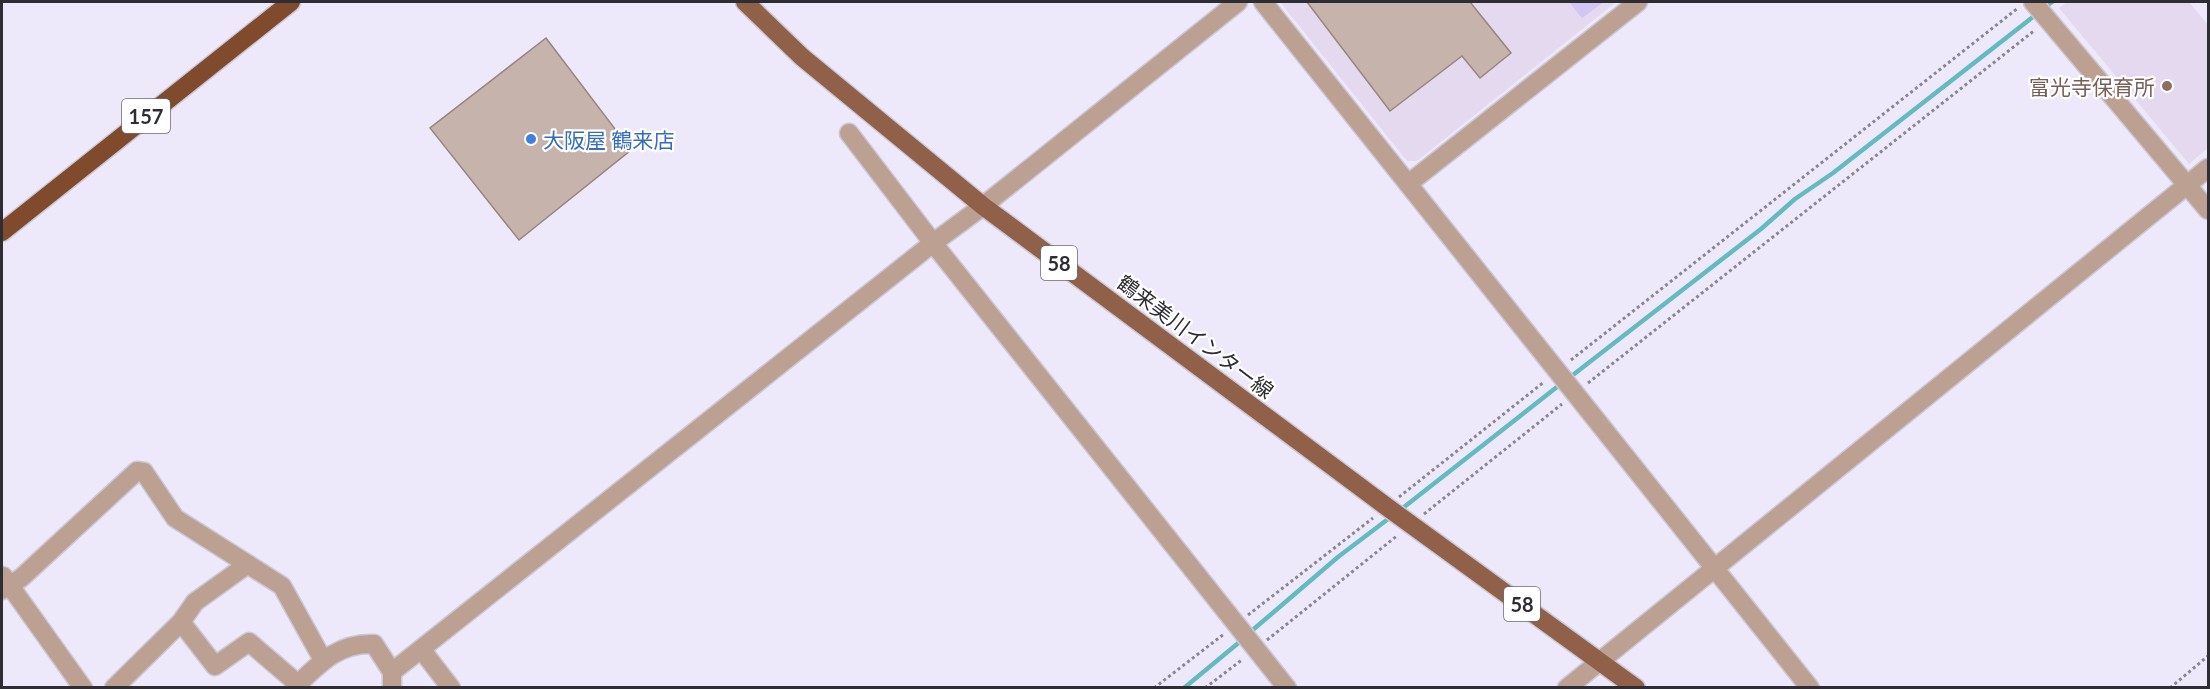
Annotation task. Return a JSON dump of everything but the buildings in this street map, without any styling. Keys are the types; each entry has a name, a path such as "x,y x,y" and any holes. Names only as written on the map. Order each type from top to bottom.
{"highway":[{"name":"157","path":"2,232 291,2"}],"main road":[{"name":"鶴来美川インター線","path":"745,2 802,57 983,206 1387,507 1636,687"}],"street":[{"path":"181,622 215,666 249,642 296,686 323,660 356,643 374,644 392,680 421,649 1238,2"},
{"path":"1263,2 1810,687"},
{"path":"1408,184 1638,2"},
{"path":"2037,8 2208,210"},
{"path":"849,133 933,243 1287,687"},
{"path":"1567,687 2208,168"},
{"path":"83,687 4,583 21,578 136,471 144,472 175,518 282,586 323,660"},
{"path":"114,687 181,622 195,602 248,564"},
{"path":"421,649 451,687"}],"path":[{"path":"1205,687 1256,649 1410,522 1566,382 2037,8"},
{"path":"1155,687 1387,507 1566,382 2037,8"},
{"path":"2170,687 2208,656"}],"shaded area":[{"path":"1280,2 1616,2 1417,161 1407,161"},
{"path":"1569,2 1604,2 1582,18"},
{"name":"富光寺保育所","path":"2067,2 2189,2 2208,25 2208,148 2189,164 2059,8"}],"waterway":[{"path":"2045,7 2052,2"},
{"path":"1569,378 1761,229 1795,199 1833,173 2038,13"},
{"path":"1399,511 1562,383"},
{"path":"1248,634 1338,557 1392,516"},
{"path":"1184,688 1242,640"}],"place":[{"name":"富光寺保育所","path":"2167,86"},
{"name":"大阪屋 鶴来店","path":"531,139"}]}
